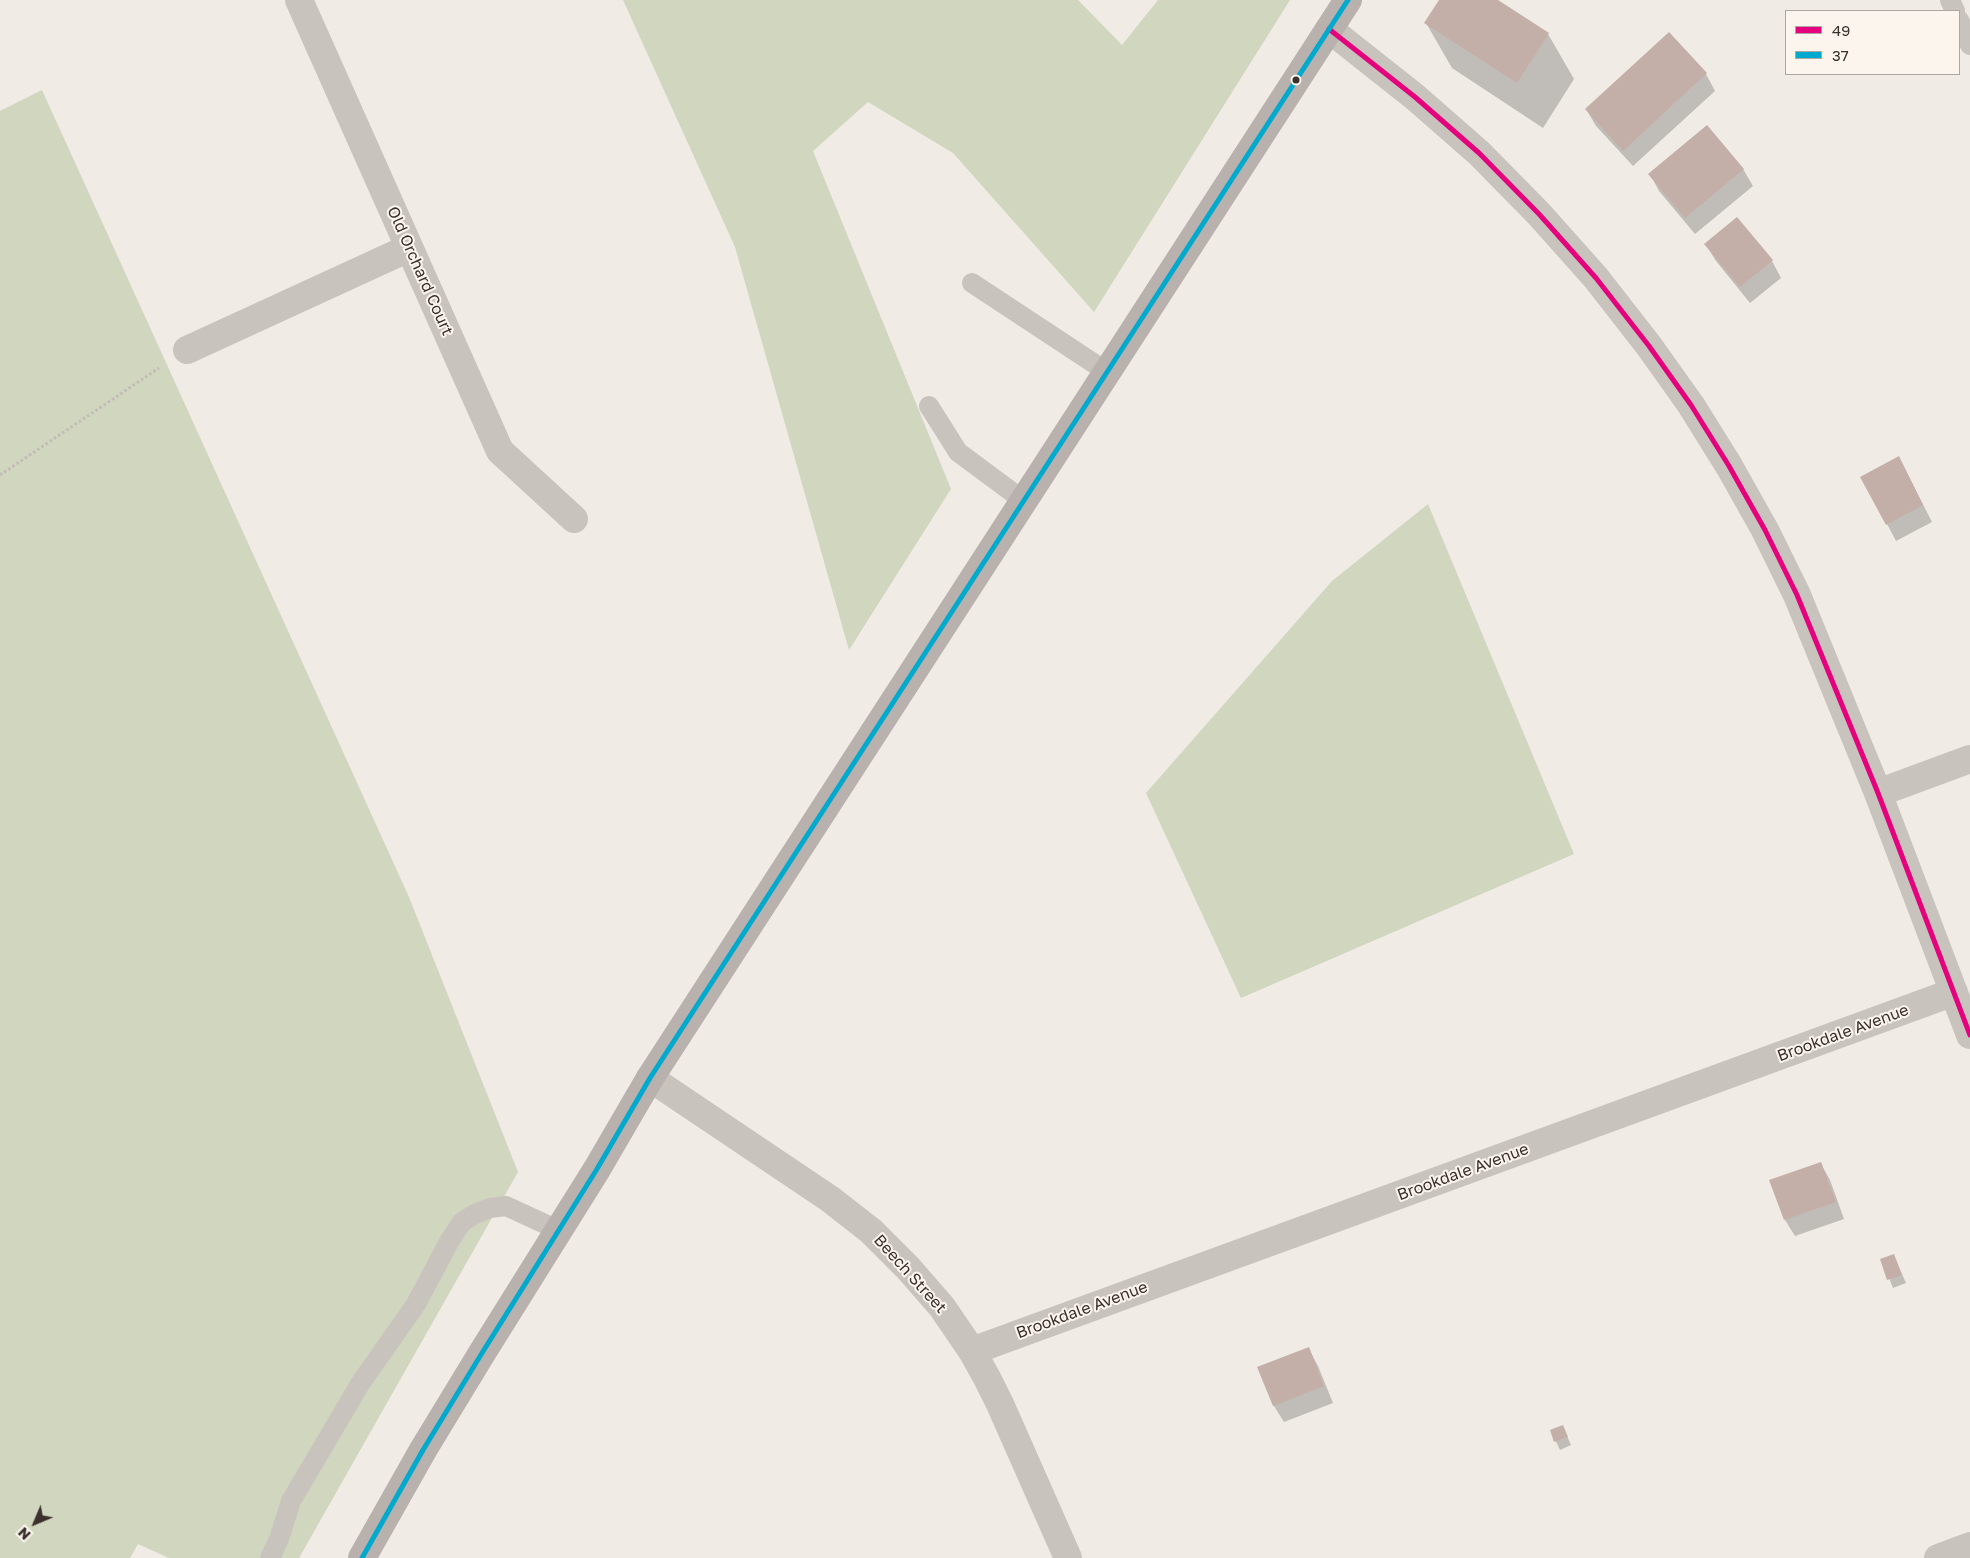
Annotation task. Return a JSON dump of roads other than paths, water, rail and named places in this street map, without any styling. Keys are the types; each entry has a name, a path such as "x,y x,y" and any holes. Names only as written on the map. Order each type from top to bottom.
{"main road":[{"path":"362,1558 423,1450 597,1168 650,1078 1348,0"}],"street":[{"name":"Old Orchard Court","path":"298,0 500,451 574,519"},
{"path":"1329,29 1415,96 1479,153 1539,214 1596,278 1649,346 1691,405 1730,466 1769,538 1797,595 1822,653 1878,793 1970,1035"},
{"path":"187,350 409,248"},
{"path":"1878,793 1970,759"},
{"name":"Brookdale Avenue","path":"972,1351 1954,992"},
{"name":"Beech Street","path":"650,1078 830,1199 871,1231 908,1268 942,1307 972,1351 1000,1404 1068,1558"},
{"path":"1938,1558 1970,1546"}],"lane":[{"path":"1960,22 1970,46"},
{"path":"972,283 1108,372"},
{"path":"929,406 958,452 1024,501"},
{"path":"270,1558 291,1501 360,1384 416,1304 450,1240 462,1222 490,1208 506,1206 558,1230"}]}
